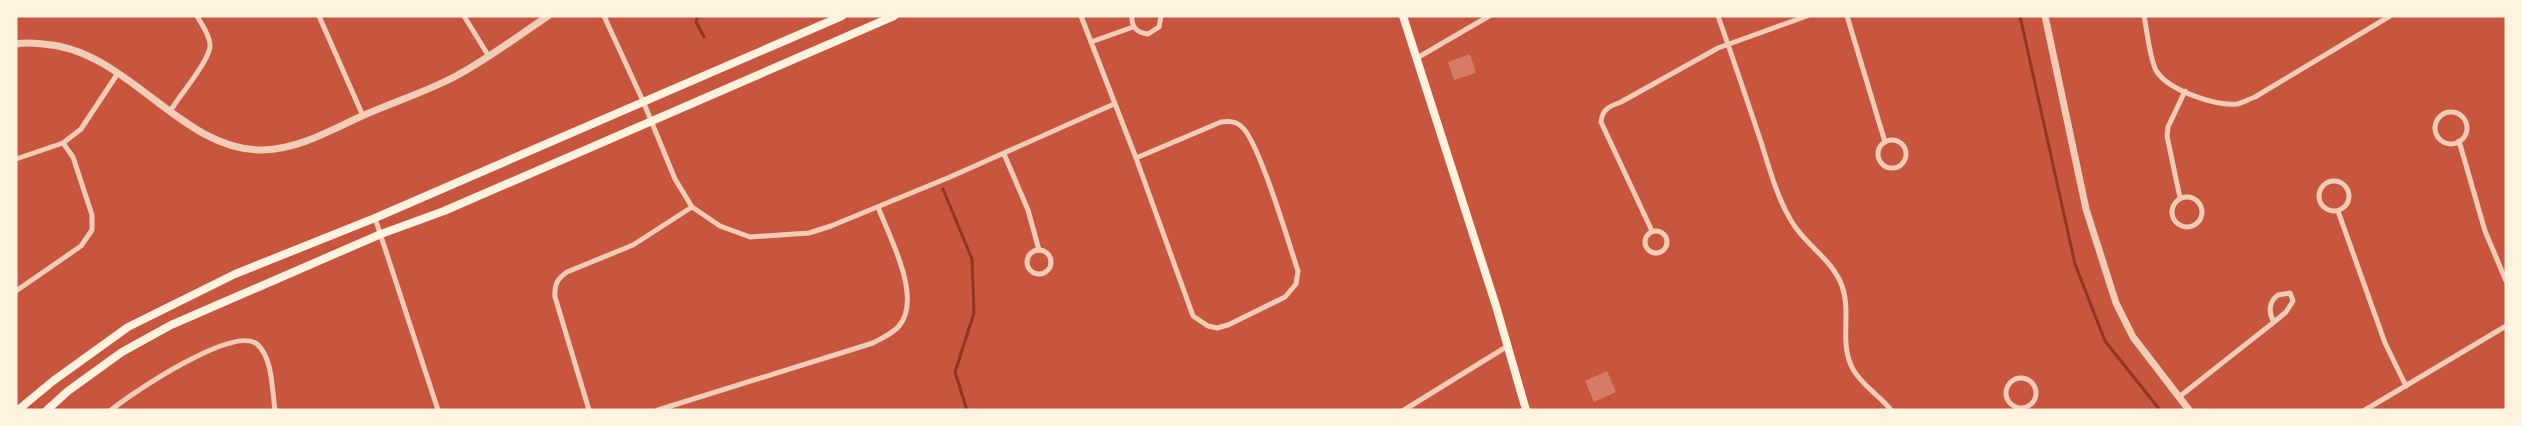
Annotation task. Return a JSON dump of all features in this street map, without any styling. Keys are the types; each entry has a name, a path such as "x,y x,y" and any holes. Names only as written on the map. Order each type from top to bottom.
{"main road":[{"path":"18,410 60,375 128,327 235,274 375,218 842,16"},
{"path":"47,410 68,391 122,352 172,325 381,234 444,211 650,120 894,16"},
{"path":"1403,16 1496,306 1506,347 1526,410"}],"street":[{"path":"170,110 206,57 211,46 207,32 197,16"},
{"path":"319,16 363,116"},
{"path":"464,16 488,55"},
{"path":"16,44 53,44 85,53 118,73 192,128 238,147 263,150 292,145 319,137 456,76 548,16"},
{"path":"604,16 643,101 674,179 692,207 720,226 750,237 809,233 878,207 1004,154 1114,104"},
{"path":"1081,16 1194,316 1202,324 1217,328 1277,303 1291,292 1298,271 1254,146 1241,126 1232,121 1221,122 1136,158"},
{"path":"1132,16 1133,26 1143,34 1148,34 1158,27 1161,16"},
{"path":"1417,58 1489,16"},
{"path":"1718,16 1771,174 1788,216 1798,232 1833,269 1842,286 1846,304 1845,339 1851,364 1868,388 1891,410"},
{"path":"1652,231 1601,122 1602,115 1607,107 1621,102 1728,44 1807,16"},
{"path":"1846,16 1885,142"},
{"path":"2045,16 2086,209 2116,303 2133,337 2189,410"},
{"path":"2144,16 2156,71 2164,80 2184,91 2222,104 2239,104 2255,97 2390,16"},
{"path":"1091,42 1133,26"},
{"path":"16,159 63,143 81,129 118,73"},
{"path":"2180,198 2167,136 2168,127 2184,91"},
{"path":"2459,142 2445,143 2436,135 2436,123 2444,114 2452,112 2463,118 2466,130 2459,142 2485,231 2506,281"},
{"path":"1894,140 1904,147 1906,159 1900,166 1891,168 1881,163 1879,151 1885,142 1894,140"},
{"path":"16,291 82,246 92,230 92,215 73,157 63,143"},
{"path":"1004,154 1028,210 1039,250"},
{"path":"2330,182 2340,182 2348,191 2346,205 2338,211 2326,209 2319,198 2322,188 2330,182"},
{"path":"2180,198 2193,198 2201,206 2202,214 2193,226 2182,226 2174,220 2172,208 2180,198"},
{"path":"589,410 555,297 554,287 558,278 567,272 633,245 692,207"},
{"path":"658,410 873,343 899,326 906,313 908,293 902,268 878,207"},
{"path":"2338,211 2385,343 2406,386"},
{"path":"375,218 438,410"},
{"path":"1652,231 1661,231 1667,238 1665,248 1660,252 1650,252 1644,245 1646,235 1652,231"},
{"path":"1039,250 1047,253 1051,262 1047,272 1040,274 1033,272 1027,262 1030,254 1039,250"},
{"path":"2179,396 2274,322 2291,305 2293,298 2290,293 2278,294 2272,300 2270,312 2274,322"},
{"path":"2365,410 2506,326"},
{"path":"111,410 133,392 171,370 233,342 247,340 258,345 263,353 269,370 275,410"},
{"path":"1404,410 1506,347"},
{"path":"2025,379 2032,383 2035,394 2028,408 2012,405 2007,399 2006,391 2012,381 2025,379"}],"building":[{"path":"1470,54 1476,73 1454,80 1448,62"},
{"path":"1607,371 1616,392 1594,402 1585,381"}],"waterway":[{"path":"698,16 696,22 704,37"},
{"path":"2020,16 2075,264 2105,341 2160,410"},
{"path":"943,189 972,259 974,313 955,372 967,410"}]}
